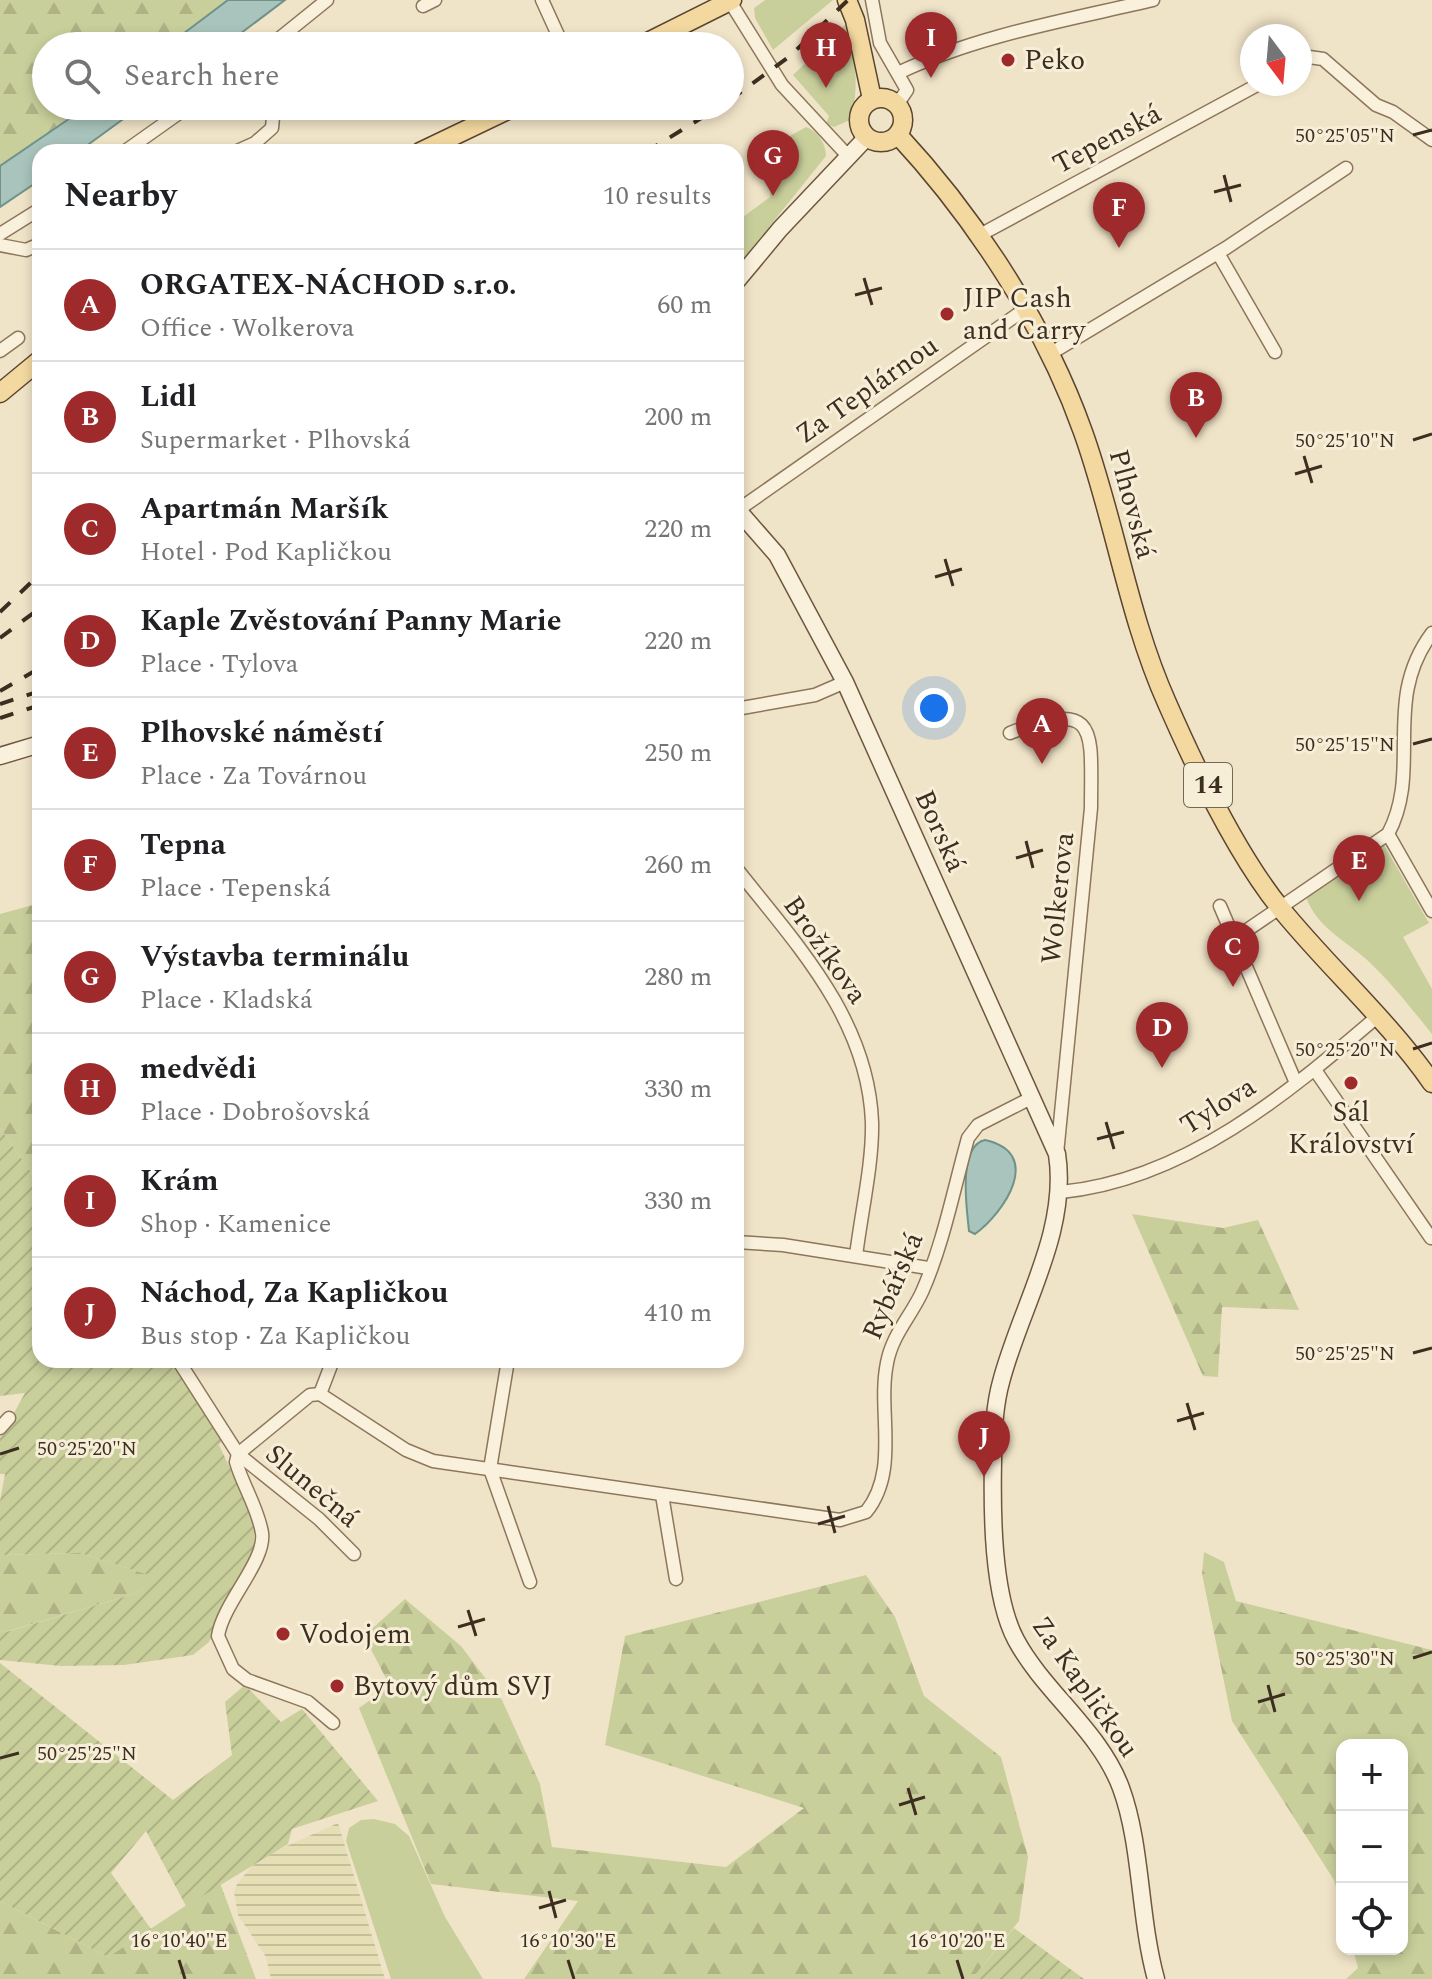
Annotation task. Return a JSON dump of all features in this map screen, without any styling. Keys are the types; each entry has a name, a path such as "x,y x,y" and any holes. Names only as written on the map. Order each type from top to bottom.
{"main road":[{"path":"847,0 855,20 872,99"},
{"path":"668,32 730,1"},
{"path":"886,98 896,106 902,119 898,135 885,143 867,137 859,115 872,99 886,98"},
{"path":"437,144 487,120"},
{"name":"Plhovská","path":"898,135 978,236 1048,355 1083,431 1125,587 1167,704 1244,853 1279,907"},
{"path":"0,393 32,367"},
{"name":"14","path":"1279,907 1378,1016 1432,1083"}],"street":[{"path":"287,32 327,0"},
{"path":"542,0 557,32"},
{"path":"872,0 880,43 908,92 896,106"},
{"path":"900,76 933,58 996,38 1153,0"},
{"path":"730,1 771,71 848,156"},
{"path":"1312,57 1323,59 1376,105 1393,112 1432,140"},
{"name":"Tepenská","path":"978,236 1240,94"},
{"path":"135,144 169,120"},
{"path":"253,144 272,128 273,120"},
{"path":"744,273 867,137"},
{"path":"1048,355 1218,253 1346,168"},
{"path":"0,234 32,214"},
{"path":"0,245 26,250 32,247"},
{"path":"1218,253 1275,352"},
{"name":"Za Teplárnou","path":"744,504 1024,310"},
{"path":"0,351 18,338"},
{"name":"Borská","path":"744,517 777,555 845,682 1057,1154 1061,1192"},
{"path":"1234,939 1388,834 1397,817 1402,794 1402,712 1408,678 1420,649 1432,633"},
{"path":"744,708 815,695 845,682"},
{"name":"Wolkerova","path":"1010,733 1049,718 1070,718 1079,722 1089,734 1091,751 1091,808 1057,1154"},
{"path":"0,756 32,746"},
{"path":"1388,834 1432,911"},
{"name":"Brožíkova","path":"744,879 836,1000 863,1066 872,1122 856,1256"},
{"path":"1220,906 1296,1083"},
{"name":"Tylova","path":"1061,1192 1101,1185 1184,1156 1252,1116 1315,1070 1378,1016"},
{"path":"1315,1070 1431,1238"},
{"name":"Rybářská","path":"320,1394 414,1455 433,1461 840,1520 866,1512 882,1482 886,1439 883,1397 890,1347 922,1292 944,1228 968,1138 978,1125 1031,1098"},
{"name":"Za Kapličkou","path":"1061,1192 995,1411 993,1461 1000,1586 1006,1618 1017,1641 1082,1726 1121,1786 1146,1942 1156,1979"},
{"path":"744,1243 928,1268"},
{"name":"Slunečná","path":"183,1368 238,1454 319,1519 354,1554"},
{"path":"320,1394 330,1368"},
{"path":"507,1368 490,1469 530,1582"},
{"name":"Slunečná","path":"320,1394 310,1395 238,1454 236,1462 263,1537 253,1567 226,1607 218,1636 233,1669 247,1680 308,1702 333,1723"},
{"path":"662,1495 676,1579"}],"shaded area":[{"path":"338,1823 385,1979 271,1979 266,1957 238,1915 234,1892 237,1884 251,1867 271,1853"}],"green space":[{"path":"0,0 228,0 186,32 32,32 32,120 67,120 0,166"},
{"path":"765,0 833,0 773,50 755,18 754,8"},
{"path":"847,23 854,59 855,96 850,120 834,127 826,124 829,116 793,75"},
{"path":"806,127 820,138 826,156 744,258 744,216 770,197 770,191 779,184 790,136"},
{"path":"1384,845 1429,923 1403,937 1432,989 1432,1034 1375,967 1324,925 1306,897"},
{"path":"32,905 32,1174 0,1128 0,914"},
{"path":"0,1128 32,1174 32,1368 178,1368 218,1429 222,1441 219,1445 253,1516 255,1550 209,1642 193,1655 124,1665 61,1666 0,1660 0,1630 6,1632 137,1593 155,1577 80,1553 0,1555 0,1501 5,1474 0,1474 0,1438 25,1393 0,1396"},
{"path":"1132,1214 1223,1228 1258,1220 1299,1310 1222,1307 1218,1377 1203,1376"},
{"path":"1204,1552 1224,1562 1236,1601 1432,1650 1432,1979 1346,1979 1358,1968 1355,1955 1408,1955 1408,1739 1336,1739 1336,1887 1232,1721 1202,1574"},
{"path":"80,1553 156,1577 137,1593 5,1632 0,1630 0,1555"},
{"path":"866,1575 895,1617 924,1696 1001,1757 1028,1857 1019,1921 972,1979 524,1979 578,1901 431,1884 359,1708 390,1686 364,1636 405,1599 461,1646 502,1700 540,1784 552,1847 726,1867 804,1808 605,1745 625,1636"},
{"path":"0,1663 173,1800 232,1755 225,1702 245,1685 281,1722 302,1709 378,1801 292,1829 288,1844 186,1906 146,1831 111,1873 151,1929 108,1957 0,1901"},
{"path":"374,1819 395,1824 409,1836 445,1917 483,1979 391,1979 346,1841 349,1828 361,1820"},
{"path":"220,1883 256,1979 0,1979 0,1901 108,1957"},
{"path":"1014,1928 1084,1979 972,1979"}],"water":[{"path":"228,0 285,0 243,32 186,32"},
{"path":"67,120 122,120 89,144 32,144"},
{"path":"32,144 32,185 0,207 0,166"},
{"path":"985,1140 1003,1147 1013,1157 1016,1170 1007,1198 998,1212 975,1234 969,1231 967,1166 976,1145"}],"railway":[{"path":"744,90 790,56 848,0"},
{"path":"659,144 698,120"},
{"path":"0,612 32,582"},
{"path":"0,638 32,614"},
{"path":"0,691 32,673"},
{"path":"0,704 32,694"},
{"path":"0,718 32,708"}],"place":[{"name":"Peko","path":"1008,60"},
{"name":"Krám","path":"931,78"},
{"name":"medvědi","path":"826,88"},
{"name":"Výstavba terminálu","path":"773,196"},
{"name":"Tepna","path":"1119,248"},
{"name":"JIP Cash and Carry","path":"947,314"},
{"name":"Lidl","path":"1196,438"},
{"name":"ORGATEX-NÁCHOD s.r.o.","path":"1042,764"},
{"name":"Plhovské náměstí","path":"1359,901"},
{"name":"Apartmán Maršík","path":"1233,987"},
{"name":"Kaple Zvěstování Panny Marie","path":"1162,1068"},
{"name":"Sál Království","path":"1351,1083"},
{"name":"Náchod, Za Kapličkou","path":"984,1477"},
{"name":"Vodojem","path":"283,1634"},
{"name":"Bytový dům SVJ","path":"337,1686"}]}
